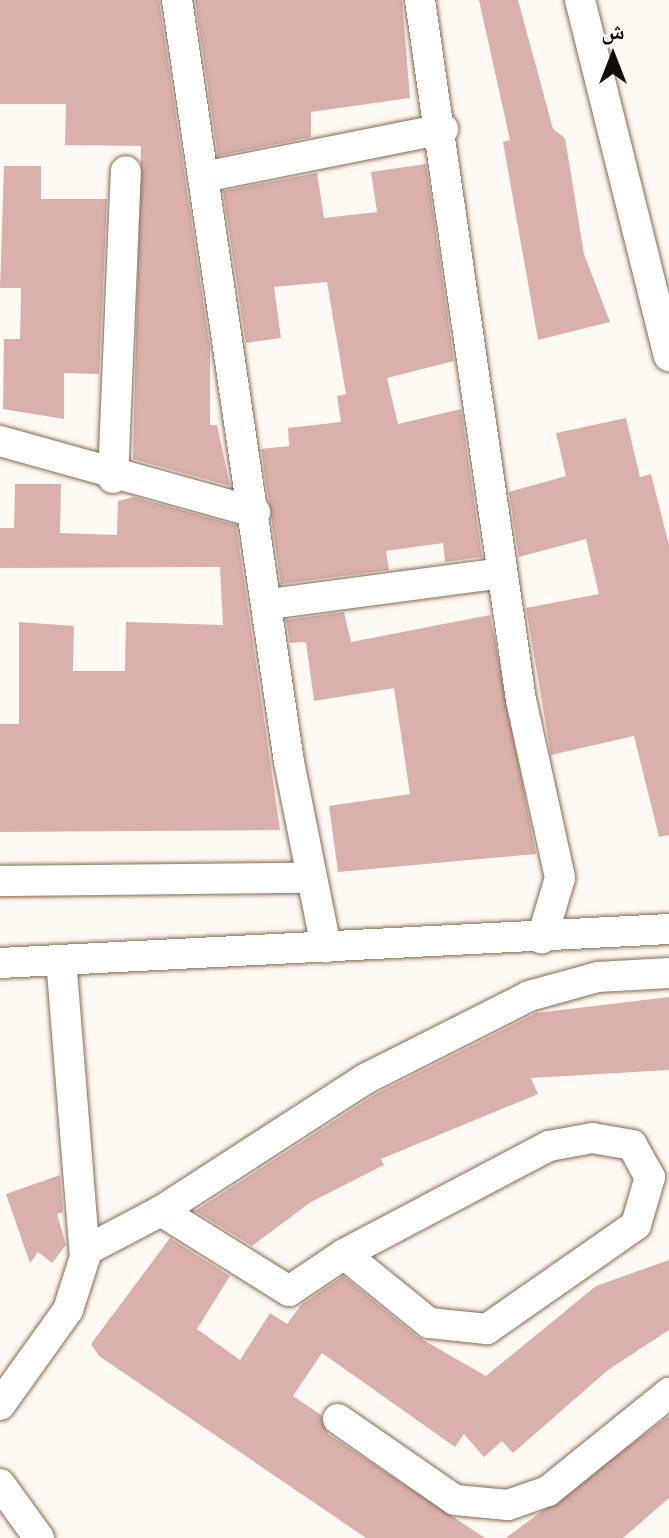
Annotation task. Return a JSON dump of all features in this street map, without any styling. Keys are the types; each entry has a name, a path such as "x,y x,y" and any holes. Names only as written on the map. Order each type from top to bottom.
{"street":[{"path":"177,0 312,878 326,947"},
{"path":"420,0 443,129 502,573 560,878 542,938"},
{"path":"580,0 667,341"},
{"path":"203,177 443,129"},
{"path":"113,478 126,171"},
{"path":"0,441 113,478 255,512"},
{"path":"270,604 502,573"},
{"path":"0,881 312,878"},
{"path":"0,963 542,938 669,929"},
{"path":"0,1405 68,1310 85,1251 61,960"},
{"path":"85,1251 161,1211 365,1079 529,996 598,977 669,973"},
{"path":"161,1211 289,1291 344,1254 571,1140 632,1145 650,1177 636,1225 487,1329 429,1323 344,1254"},
{"path":"338,1419 455,1500 508,1505 548,1491 669,1393"},
{"path":"0,1484 39,1538"}],"building":[{"path":"0,0 159,0 210,348 210,425 217,425 230,486 133,459 141,146 65,145 66,104 0,104"},
{"path":"195,0 402,0 410,98 311,112 311,137 218,156"},
{"path":"479,0 518,0 553,129 565,138 584,254 610,322 538,340 503,142 510,140"},
{"path":"426,164 454,361 387,378 398,424 461,409 482,557 445,562 443,543 386,551 389,570 281,584 261,449 289,446 288,428 341,422 337,396 346,394 327,282 274,287 281,338 246,343 223,191 317,173 324,218 377,212 371,172"},
{"path":"4,166 41,166 41,199 107,199 99,374 64,373 64,419 3,409 4,339 20,339 21,288 0,288"},
{"path":"626,418 640,477 651,474 669,545 669,835 659,837 634,736 551,755 526,608 599,594 586,539 519,557 509,492 566,476 556,433"},
{"path":"15,484 61,484 60,533 117,535 118,501 134,497 236,525 280,830 0,832 0,724 19,724 19,622 74,626 73,671 125,671 126,622 223,625 220,567 0,568 0,528 14,528"},
{"path":"344,612 351,642 490,615 536,854 338,872 329,806 410,794 394,688 314,701 306,642 290,643 286,620"},
{"path":"669,997 669,1070 531,1078 538,1094 381,1159 384,1165 311,1202 252,1246 195,1211 374,1095 536,1013"},
{"path":"60,1175 63,1212 57,1214 66,1245 52,1263 38,1252 30,1263 6,1194"},
{"path":"170,1238 230,1276 197,1329 240,1360 270,1313 287,1324 301,1305 343,1276 418,1337 486,1376 596,1286 669,1260 669,1330 608,1370 513,1453 502,1441 484,1457 464,1434 455,1447 322,1353 293,1396 321,1415 328,1434 485,1538 366,1538 99,1356 91,1344"},
{"path":"669,1416 669,1498 623,1538 506,1538"}]}
